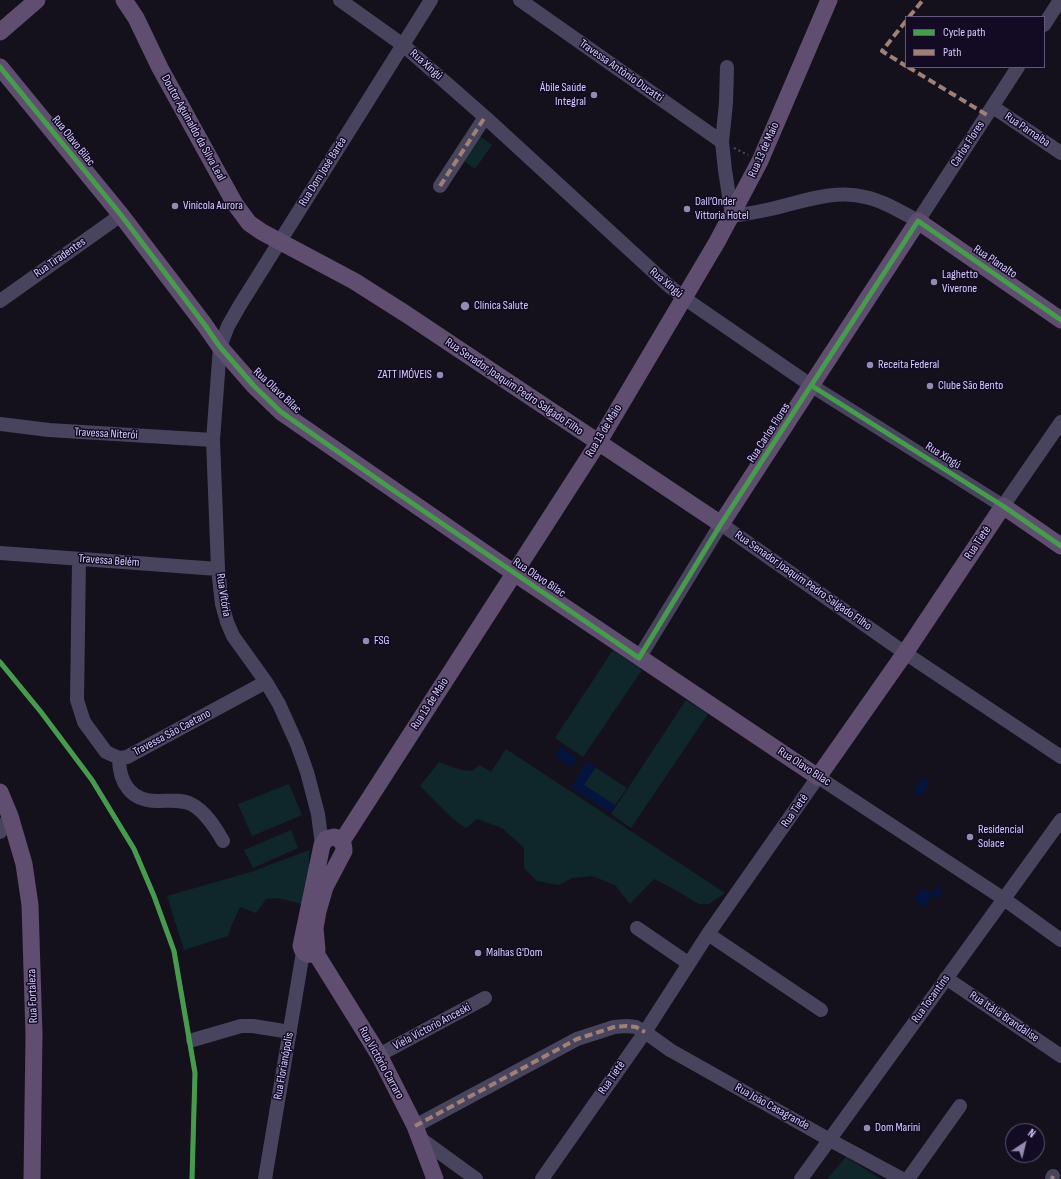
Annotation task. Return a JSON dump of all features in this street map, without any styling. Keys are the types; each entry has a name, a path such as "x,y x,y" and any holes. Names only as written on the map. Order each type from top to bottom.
{"main road":[{"path":"0,32 37,0"},
{"name":"Doutor Aguinaldo da Silva Leal","path":"124,0 136,18 160,68 235,204 249,222 262,232 280,241"},
{"name":"Rua 13 de Maio","path":"341,850 514,573 598,443 732,216 760,162 829,0"},
{"name":"Rua Olavo Bilac","path":"0,67 120,216 204,324 220,347 254,386 281,412 639,658 818,777"},
{"name":"Rua Planalto","path":"918,221 1061,320"},
{"name":"Rua Carlos Flores","path":"721,524 918,221"},
{"name":"Rua Senador Joaquim Pedro Salgado Filho","path":"280,241 354,281 400,310 721,524"},
{"name":"Rua Xingú","path":"1003,506 1061,546"},
{"name":"Rua Tietê","path":"818,777 905,653 1003,506"},
{"name":"Rua Fortaleza","path":"0,792 10,816 24,864 30,905 34,1035 32,1179"},
{"path":"321,847 326,839 337,838 341,850"},
{"name":"Rua Florianópolis","path":"309,947 321,847"},
{"name":"Rua Florianópolis","path":"309,947 325,887 341,850"},
{"name":"Rua Victório Carraro","path":"309,947 379,1055 418,1132 435,1179"}],"street":[{"name":"Rua Xingú","path":"340,0 403,45 485,117 668,286 812,386 1003,506"},
{"name":"Rua Dom José Baréa","path":"220,347 228,326 240,304 432,0"},
{"name":"Travessa Antônio Ducatti","path":"520,0 722,142"},
{"path":"1045,23 1060,0"},
{"path":"726,67 726,103 722,142 732,216"},
{"name":"Carlos Flores","path":"918,221 1017,68"},
{"name":"Rua Parnaíba","path":"993,107 1061,153"},
{"path":"440,186 485,117"},
{"name":"Rua Planalto","path":"732,216 755,213 815,198 840,194 864,196 882,202 918,221"},
{"name":"Rua Tiradentes","path":"0,301 120,216"},
{"name":"Rua Vitória","path":"220,347 213,440 218,569 222,604 227,622 234,636 266,682 279,704 297,744 307,772 318,814 321,847"},
{"name":"Rua Tietê","path":"1003,506 1061,422"},
{"name":"Travessa Niterói","path":"0,424 49,430 213,440"},
{"name":"Rua Senador Joaquim Pedro Salgado Filho","path":"721,524 905,653 1061,757"},
{"name":"Rua Carlos Flores","path":"639,658 721,524"},
{"name":"Travessa Belém","path":"0,553 218,569"},
{"name":"Travessa São Caetano","path":"79,559 77,700 84,722 106,752 119,758 127,757 266,682"},
{"path":"119,758 121,778 129,790 144,800 172,800 190,803 202,812 210,821 223,841"},
{"name":"Rua Tietê","path":"542,1179 645,1032 688,963 818,777"},
{"name":"Rua Olavo Bilac","path":"818,777 1004,899 1061,940"},
{"path":"0,832 10,816"},
{"name":"Rua Tocantins","path":"801,1179 1061,820"},
{"path":"637,928 688,963"},
{"path":"708,934 821,1010"},
{"name":"Rua Florianópolis","path":"265,1179 290,1032 309,947"},
{"name":"Rua Itália Brandalise","path":"946,978 1061,1056"},
{"name":"Viela Victorio Anceski","path":"379,1055 485,998"},
{"path":"193,1040 241,1026 253,1026 290,1032"},
{"name":"Rua João Casagrande","path":"418,1132 577,1039 614,1027 627,1026 636,1027 645,1032 670,1050 902,1179"},
{"path":"908,1179 960,1106"},
{"path":"418,1132 476,1179"}],"path":[{"path":"722,142 749,156"}],"green space":[{"path":"478,135 492,145 475,169 461,159"},
{"path":"613,650 642,670 583,757 555,738"},
{"path":"686,700 708,714 631,828 611,814"},
{"path":"506,749 725,893 709,904 699,904 654,879 630,904 615,885 592,876 572,878 559,885 537,881 524,868 524,848 502,828 477,819 466,828 453,819 420,786 439,762 461,770 472,771 480,765 491,772"},
{"path":"587,762 627,788 610,812 571,787"},
{"path":"289,784 302,815 252,836 238,804"},
{"path":"291,830 298,848 253,868 244,850"},
{"path":"309,850 309,876 302,904 278,898 266,899 256,913 240,907 228,936 184,950 167,896 251,872"},
{"path":"846,1157 881,1179 827,1179"}],"water":[{"path":"561,747 577,758 571,767 555,756"},
{"path":"587,762 596,767 584,785 615,805 610,812 571,787"},
{"path":"923,777 930,782 921,796 914,791"},
{"path":"936,886 943,891 938,899 933,895 925,907 914,899 922,888 931,894"}],"railway":[{"path":"0,662 41,712 92,780 134,849 154,896 174,951 195,1073 192,1179"}],"marked path":[{"path":"910,16 923,0"},
{"path":"905,22 882,51 905,65"},
{"path":"910,68 987,115"},
{"path":"440,186 485,117"},
{"path":"415,1126 577,1039 614,1027 636,1027 645,1032"}],"cycle path":[{"path":"0,67 121,215 220,347 254,386 281,412 639,658 721,524 918,221 1061,320"},
{"path":"812,386 1003,506 1061,546"},
{"path":"0,662 41,712 92,780 134,849 154,896 174,951 195,1073 192,1179"}],"place":[{"name":"Ábile Saúde Integral","path":"594,95"},
{"name":"Vinícola Aurora","path":"175,206"},
{"name":"Dall’Onder Vittoria Hotel","path":"687,209"},
{"name":"Laghetto Viverone","path":"934,282"},
{"name":"Clínica Salute","path":"465,306"},
{"name":"Receita Federal","path":"870,365"},
{"name":"ZATT IMÓVEIS","path":"440,375"},
{"name":"Clube São Bento","path":"930,386"},
{"name":"FSG","path":"366,641"},
{"name":"Residencial Solace","path":"970,837"},
{"name":"Malhas G'Dom","path":"478,953"},
{"name":"Dom Marini","path":"867,1128"}]}
